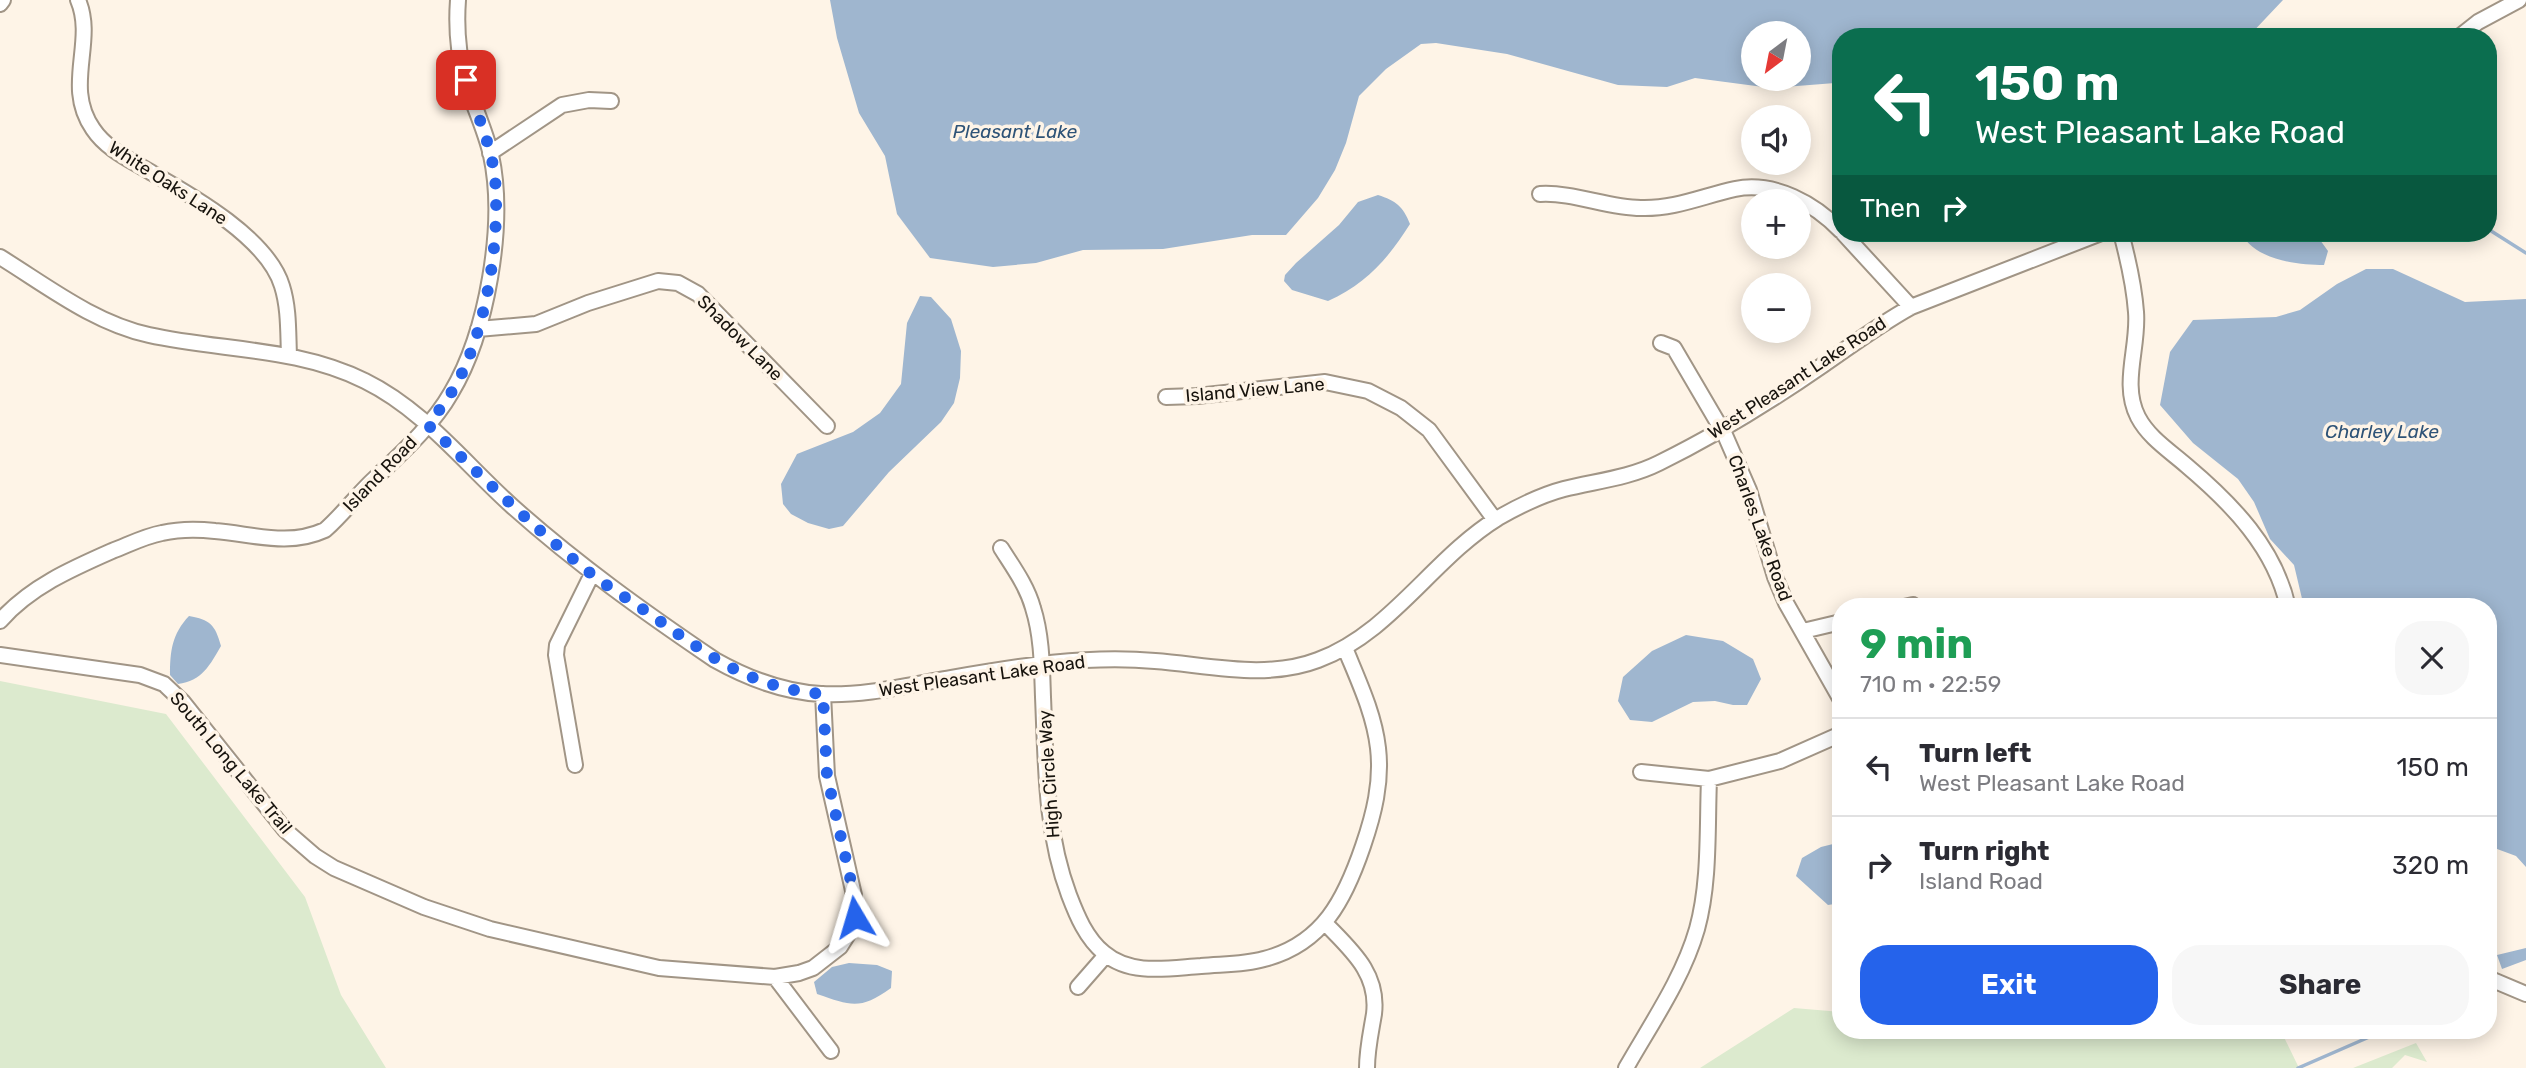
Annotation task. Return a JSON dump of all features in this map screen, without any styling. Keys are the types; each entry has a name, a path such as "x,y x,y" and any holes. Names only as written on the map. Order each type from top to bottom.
{"street":[{"name":"White Oaks Lane","path":"78,0 83,16 79,91 86,118 94,131 116,151 205,205 258,249 279,278 287,302 289,355"},
{"name":"Island Road","path":"0,621 23,598 66,571 160,533 178,530 216,531 284,540 312,536 325,530 428,425 463,372 478,329 494,239 495,177 462,65 458,41 458,0"},
{"path":"2470,28 2519,0"},
{"path":"490,153 562,105 589,100 611,101"},
{"path":"1540,194 1557,193 1607,205 1652,208 1689,203 1737,188 1762,189 1780,192 1812,206 1832,223"},
{"path":"1851,242 1911,307"},
{"name":"West Pleasant Lake Road","path":"0,257 79,307 124,328 173,340 289,355 350,373 367,381 391,395 428,425 498,494 592,574 704,653 731,669 772,685 823,694 868,692 1041,665 1099,660 1136,660 1244,670 1274,670 1314,662 1345,648 1374,626 1463,545 1495,520 1518,507 1551,493 1634,474 1655,465 1774,397 1911,307 2078,242"},
{"path":"2123,242 2132,278 2136,312 2137,331 2129,378 2136,414 2144,427 2211,487 2244,522 2275,565 2285,598"},
{"name":"Shadow Lane","path":"478,329 536,324 647,284 658,281 678,283 698,294 827,426"},
{"name":"Charles Lake Road","path":"1661,343 1674,348 1721,428 1749,490 1775,578 1786,603 1832,684"},
{"name":"Island View Lane","path":"1166,397 1325,382 1368,391 1401,408 1429,429 1495,520"},
{"name":"High Circle Way","path":"1000,548 1019,576 1034,608 1038,626 1047,796 1054,846 1065,883 1085,930 1094,945 1105,955"},
{"path":"575,765 556,655 557,645 592,574"},
{"path":"1803,631 1832,624"},
{"path":"1078,987 1105,955 1124,965 1142,969 1251,962 1281,954 1298,945 1325,922 1344,897 1352,880 1374,814 1379,781 1378,747 1373,723 1345,648"},
{"name":"South Long Lake Trail","path":"0,655 140,675 164,684 183,702 299,844 334,868 424,907 490,929 622,961 697,973 775,977 799,973 826,960 841,947 855,917 854,895 827,776 823,694"},
{"path":"1641,772 1709,779 1780,761 1832,738"},
{"path":"1626,1068 1681,969 1697,931 1705,883 1709,779"},
{"path":"1325,922 1363,964 1373,988 1375,1001 1367,1050 1367,1068"},
{"path":"775,977 831,1051"},
{"path":"2497,982 2526,994"}],"green space":[{"path":"0,681 166,714 305,897 341,995 386,1068 0,1068"},
{"path":"1794,1008 1832,1011 1832,1039 2285,1039 2299,1068 1700,1068"},
{"path":"2416,1043 2427,1062 2405,1055 2392,1068 2353,1068"}],"water":[{"name":"Pleasant Lake","path":"830,0 2283,0 2257,28 1832,28 1832,83 1811,85 1811,21 1741,21 1741,84 1695,78 1667,87 1618,85 1507,54 1436,43 1421,44 1386,69 1359,96 1346,143 1335,170 1318,198 1286,235 1252,235 1163,249 1083,250 1036,263 993,267 930,258 897,214 885,156 859,113 837,38"},
{"path":"1378,195 1398,205 1410,224 1375,269 1354,287 1328,301 1292,290 1284,281 1285,275 1339,225 1358,202"},
{"path":"2247,242 2322,242 2328,251 2324,265 2290,262 2256,249"},
{"name":"Charley Lake","path":"2366,269 2393,269 2465,302 2526,299 2526,867 2516,856 2497,849 2497,598 2302,598 2294,565 2270,539 2254,502 2238,479 2193,443 2160,405 2170,352 2193,320 2276,317 2300,310 2337,284"},
{"path":"920,296 931,297 951,319 961,351 960,378 954,403 941,422 889,472 843,526 829,529 808,523 791,514 783,504 781,484 797,454 853,432 880,413 901,384 907,323"},
{"path":"189,616 211,624 221,646 209,666 199,676 178,684 170,675 172,651 179,629"},
{"path":"1686,635 1723,641 1753,659 1761,679 1747,705 1715,701 1693,702 1652,722 1630,720 1618,701 1623,677 1652,651"},
{"path":"1832,844 1832,904 1828,905 1796,876 1802,858"},
{"path":"2526,948 2526,960 2502,969 2497,955"},
{"path":"849,963 877,965 892,971 891,988 871,1000 856,1004 817,994 814,982 832,967"}],"waterway":[{"path":"2497,235 2526,253"},
{"path":"2298,1068 2365,1039"}],"route":[{"path":"466,80 495,177 496,209 491,267 473,348 450,395 428,425 498,494 592,574 704,653 731,669 772,685 823,694 827,776 854,895 855,917"}]}
